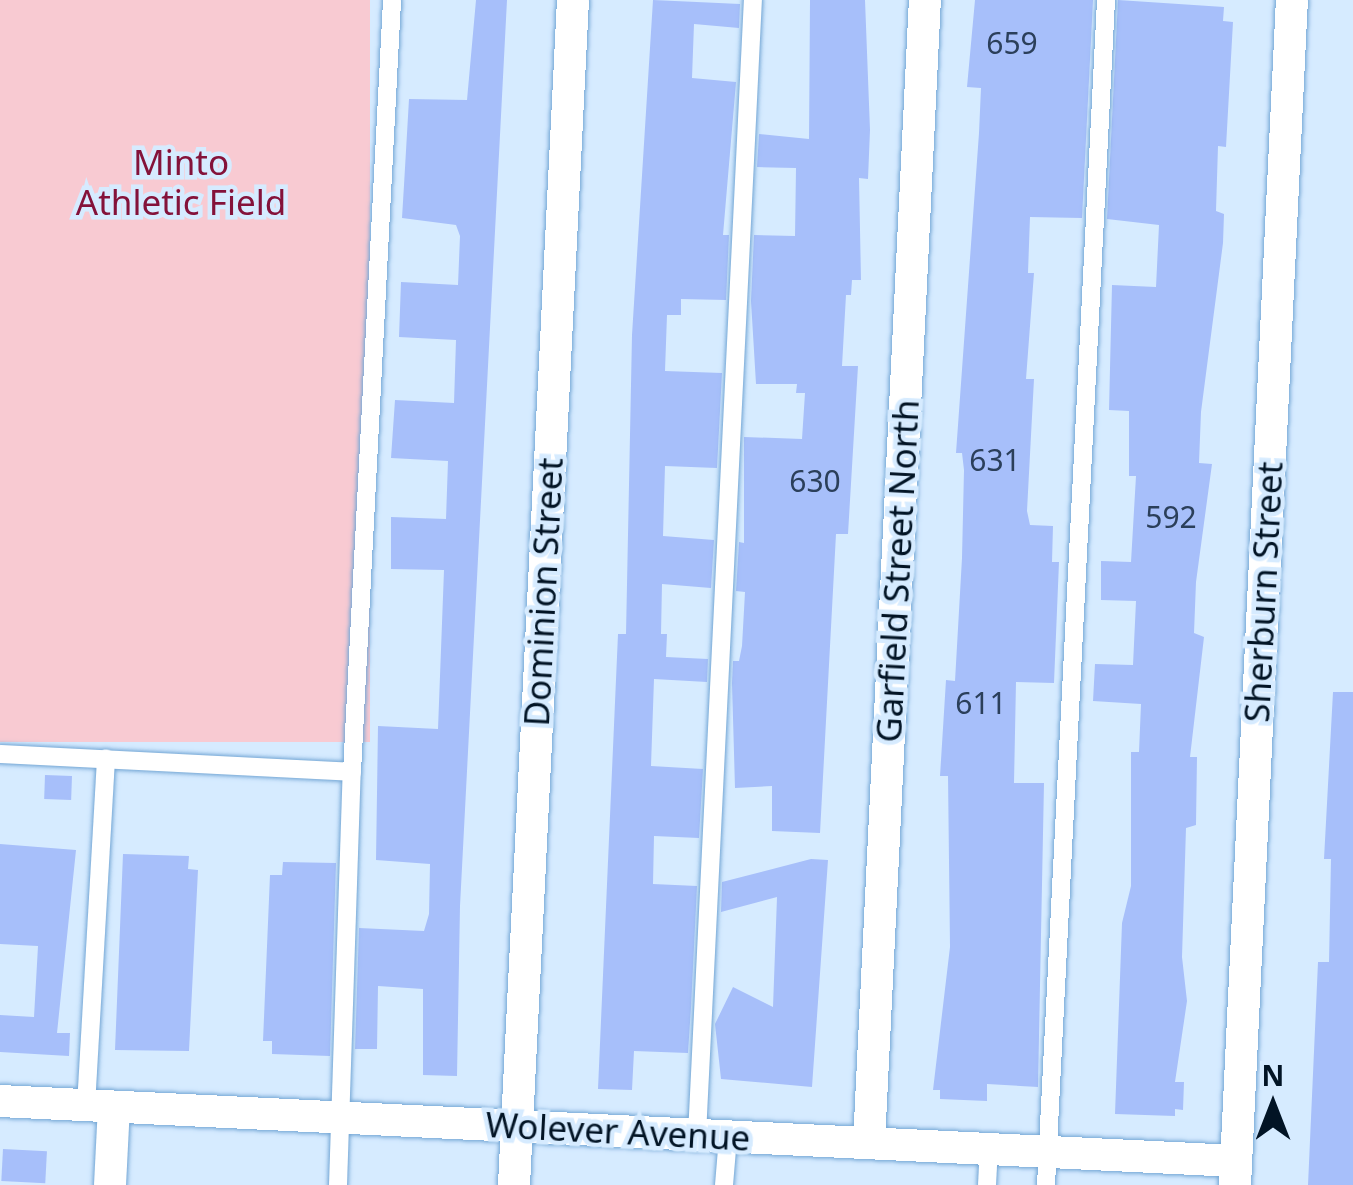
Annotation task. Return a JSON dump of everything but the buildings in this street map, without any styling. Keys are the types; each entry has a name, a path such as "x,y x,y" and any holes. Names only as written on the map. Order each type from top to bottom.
{"street":[{"name":"Dominion Street","path":"514,1185 573,0"},
{"name":"Garfield Street North","path":"869,1143 925,0"},
{"name":"Sherburn Street","path":"1235,1173 1292,0"},
{"name":"Wolever Avenue","path":"0,1102 1048,1152 1235,1173"},
{"path":"100,1106 110,1185"}],"lane":[{"path":"338,1185 352,772 392,0"},
{"path":"724,1185 712,1136 753,0"},
{"path":"1046,1185 1106,0"},
{"path":"0,754 352,772"},
{"path":"100,1106 106,759"},
{"path":"987,1185 988,1149"}],"green space":[{"name":"Minto Athletic Field","path":"0,0 370,0 370,742 0,742"}]}
